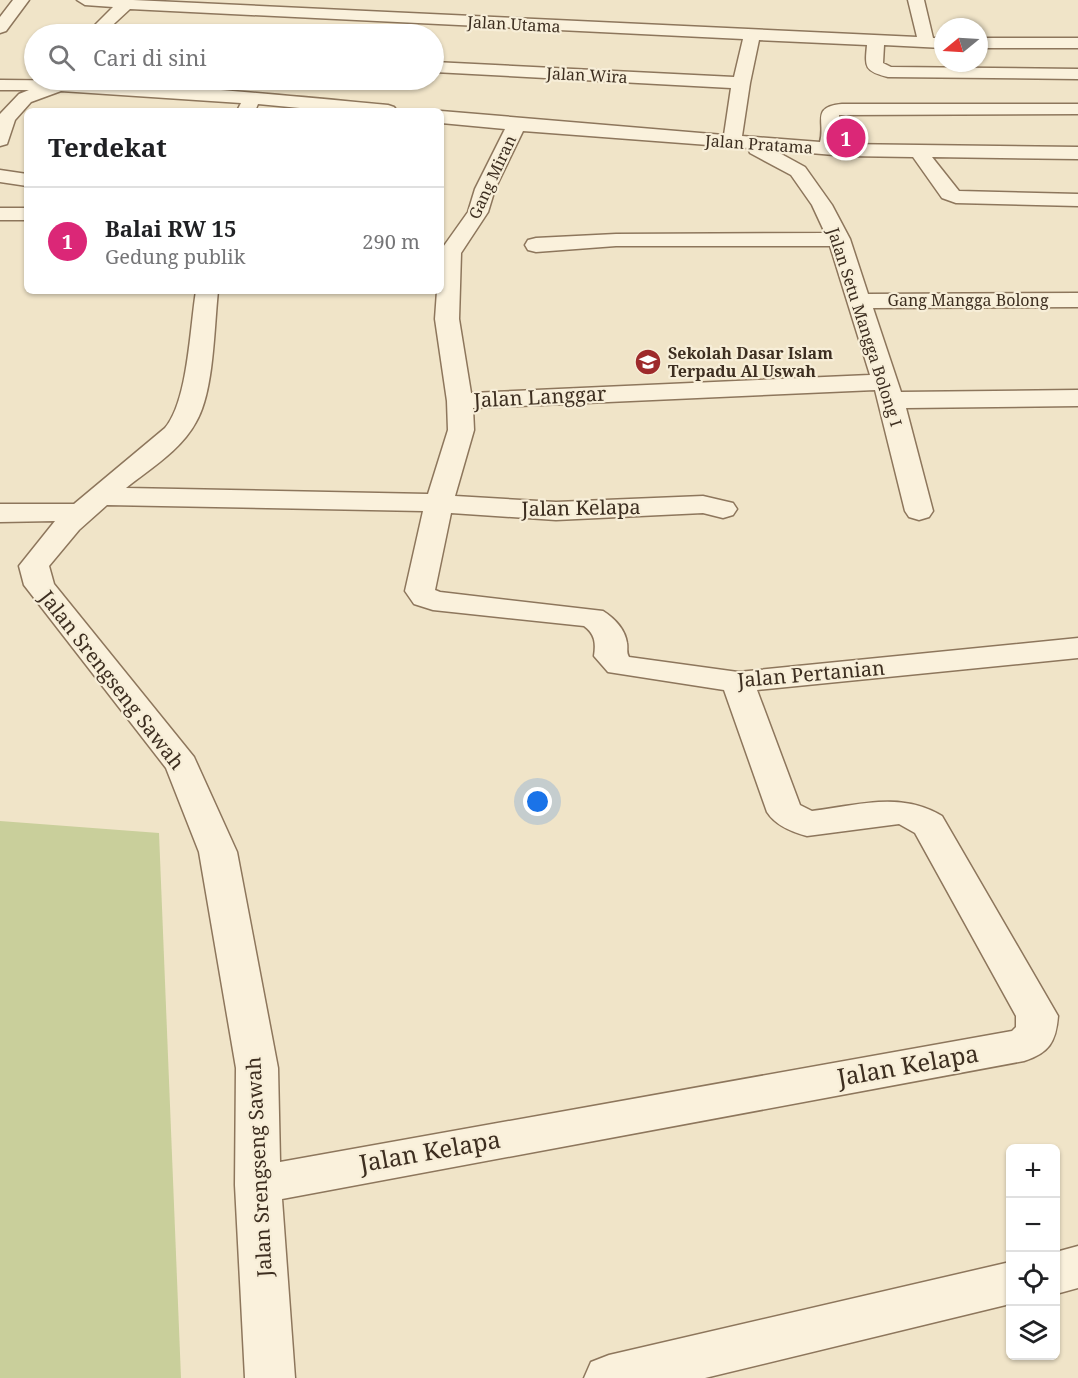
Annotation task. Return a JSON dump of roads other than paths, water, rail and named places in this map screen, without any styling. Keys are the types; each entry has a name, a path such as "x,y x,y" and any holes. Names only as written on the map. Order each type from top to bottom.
{"street":[{"path":"0,28 21,0"},
{"name":"Jalan Utama","path":"85,0 126,4 934,42"},
{"path":"916,0 926,42"},
{"path":"105,24 126,4"},
{"path":"1043,43 1033,32 1035,30 1078,29"},
{"path":"740,143 741,83 752,35"},
{"path":"876,40 874,66 888,72 1078,74"},
{"path":"988,43 1078,43"},
{"name":"Jalan Wira","path":"444,68 741,83"},
{"path":"0,85 24,85"},
{"path":"0,140 6,119 25,98 45,90"},
{"path":"106,90 249,105 318,108"},
{"path":"1015,108 1041,153"},
{"path":"827,147 831,143 830,114 834,110 1078,109"},
{"name":"Jalan Pratama","path":"444,117 846,150 1078,153"},
{"name":"Gang Miran","path":"459,401 447,319 450,253 478,212 485,189 517,125"},
{"name":"Jalan Setu Mangga Bolong I","path":"740,143 798,171 822,204 839,239 859,301 887,391 919,511"},
{"path":"919,152 949,194 956,197 1078,200"},
{"path":"0,176 24,180"},
{"path":"0,214 24,214"},
{"path":"536,245 616,240 839,239"},
{"name":"Jalan Srengseng Sawah","path":"207,294 192,397 185,420 171,438 91,504 45,549 34,566 39,585 182,765 218,852 280,1181 270,1378"},
{"name":"Gang Mangga Bolong","path":"859,301 1078,300"},
{"name":"Jalan Langgar","path":"439,503 460,430 459,401 887,391 1078,398"},
{"path":"0,513 91,504 439,503"},
{"name":"Jalan Kelapa","path":"439,503 556,511 703,504 723,509"},
{"name":"Jalan Pertanian","path":"439,503 420,591 425,597 433,601 592,618 603,624 609,632 612,646 610,656 619,665 738,682 1078,648"},
{"name":"Jalan Kelapa","path":"280,1181 1023,1045 1036,1033 1037,1016 929,825 915,816 898,812 807,824 785,812 738,682"},
{"path":"1060,1272 1078,1267"},
{"path":"609,1378 1006,1284"}],"place":[{"name":"Balai RW 15","path":"846,138"},
{"name":"Sekolah Dasar Islam Terpadu Al Uswah","path":"648,362"}]}
